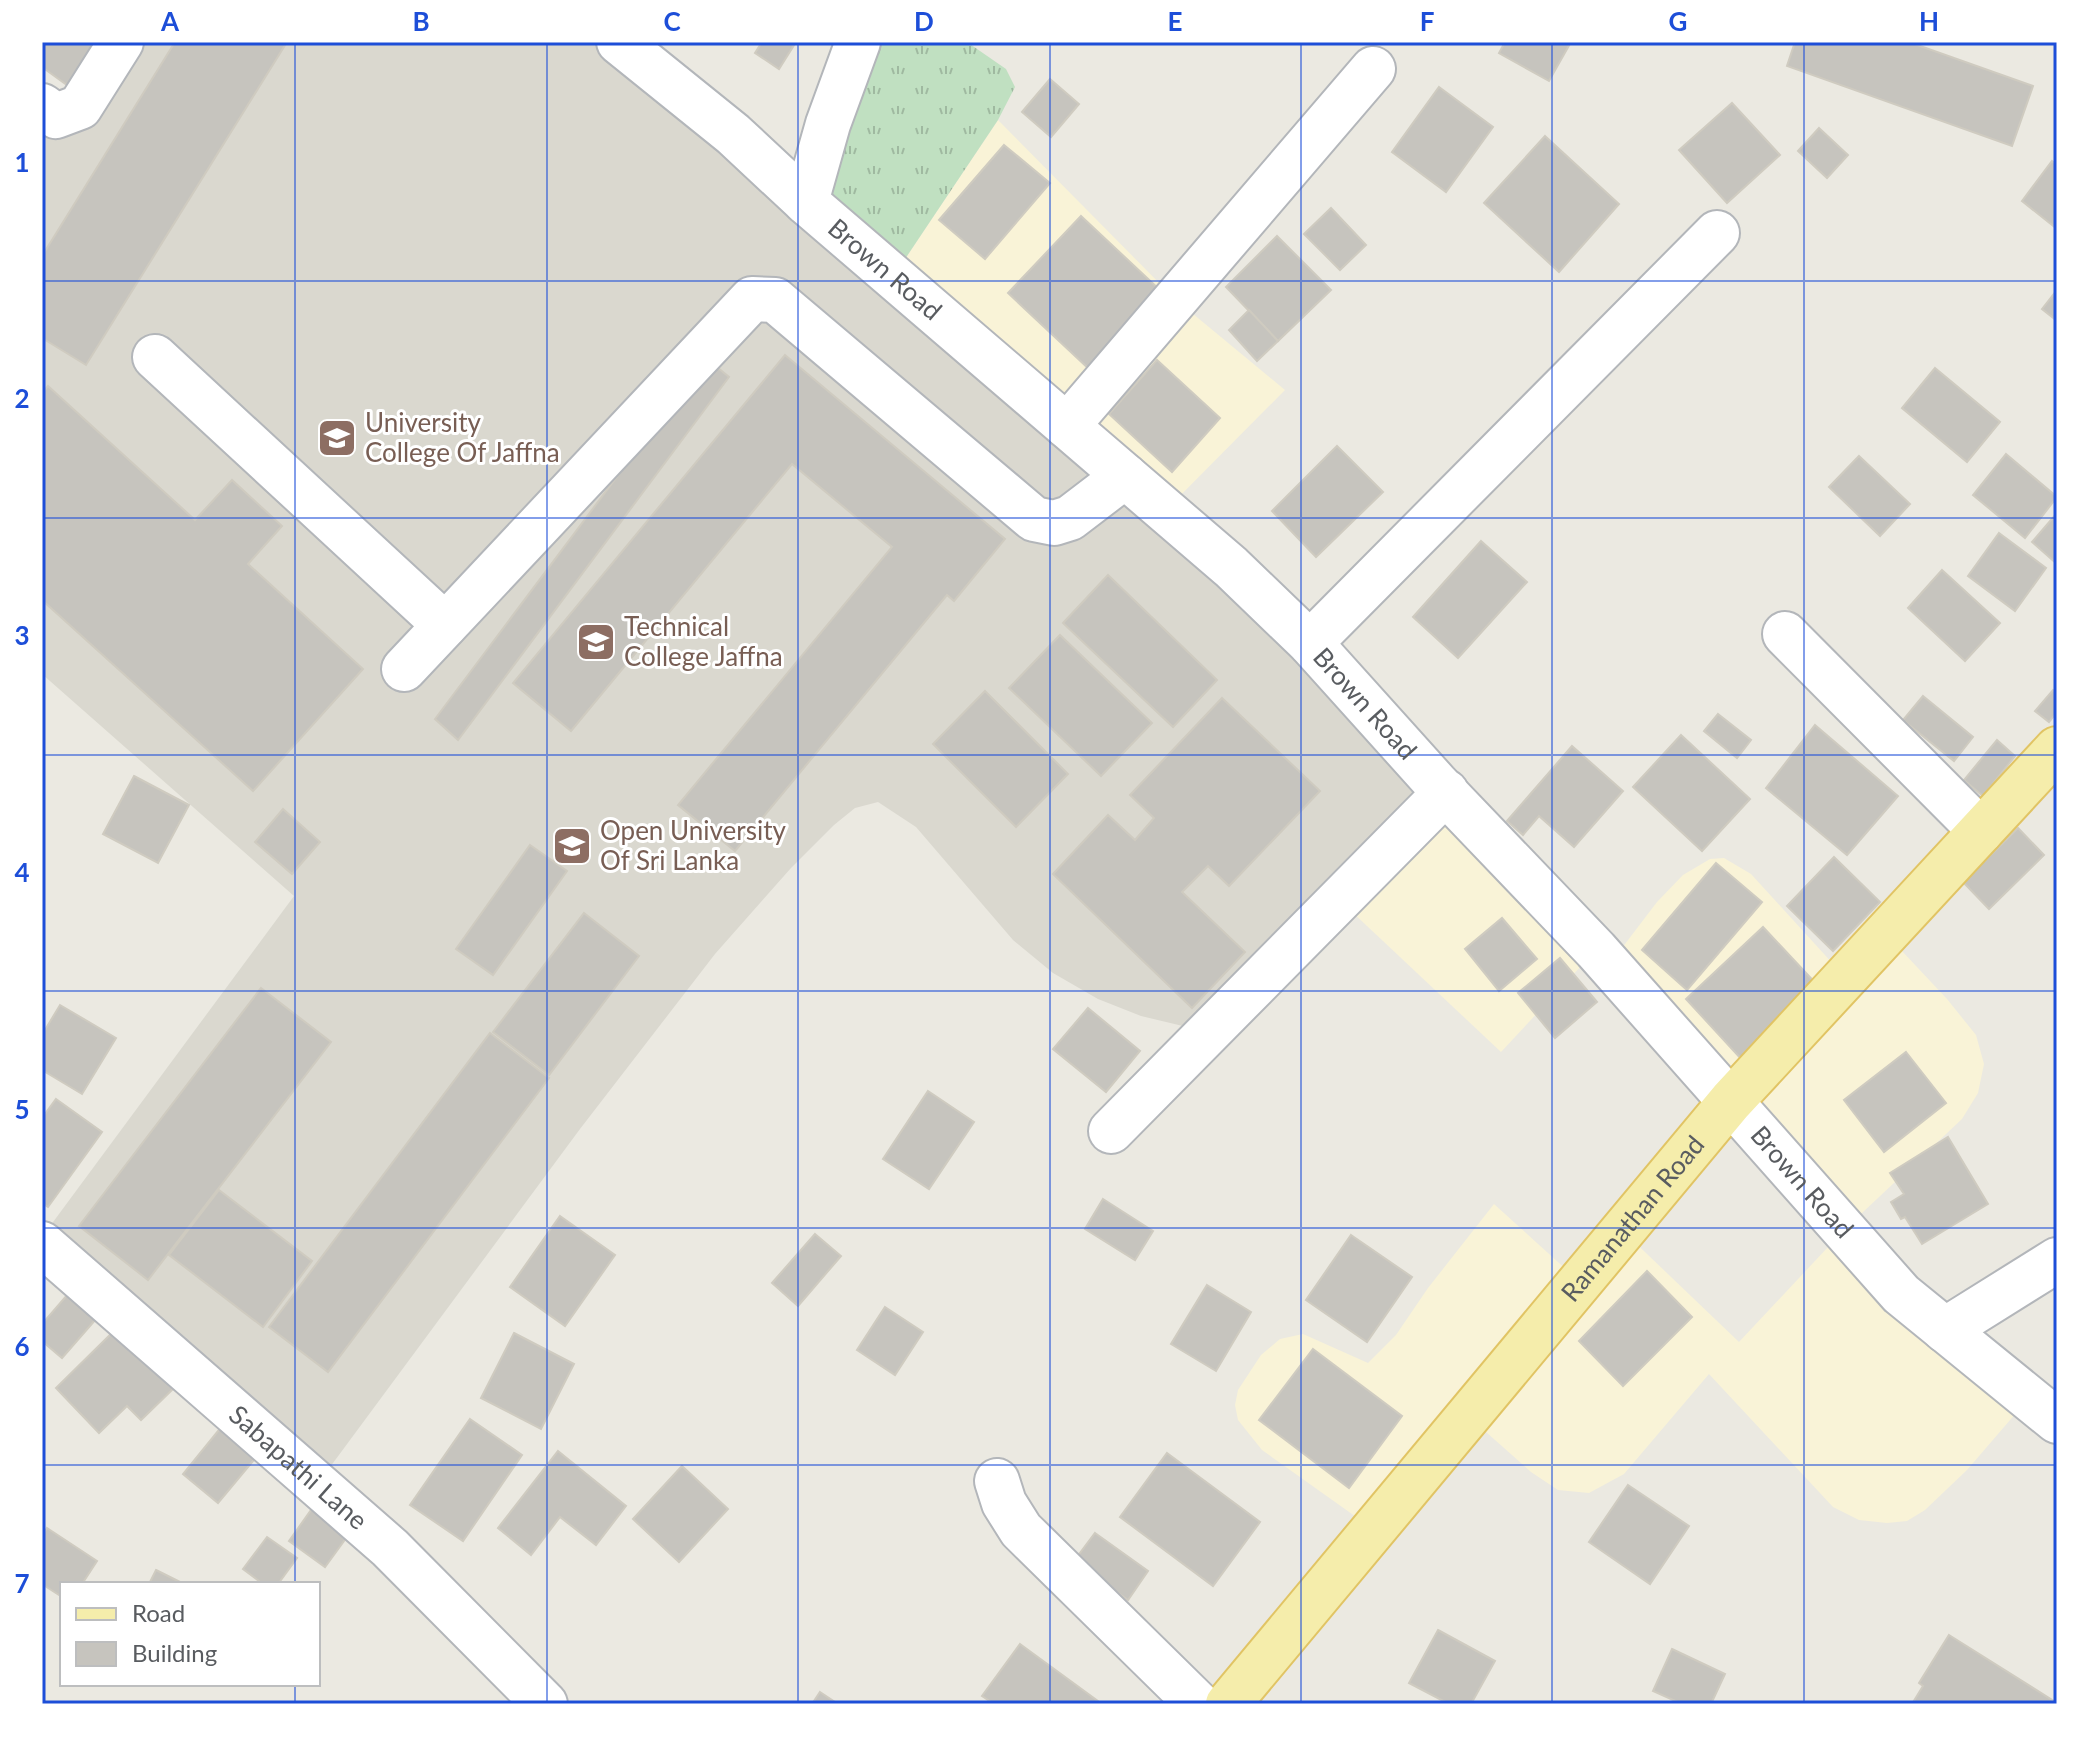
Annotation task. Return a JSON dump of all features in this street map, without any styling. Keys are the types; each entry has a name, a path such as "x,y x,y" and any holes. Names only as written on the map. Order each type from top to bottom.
{"main road":[{"name":"Ramanathan Road","path":"1228,1704 1731,1101 2057,749"}],"street":[{"path":"42,106 56,116 80,107 121,42"},
{"name":"Brown Road","path":"619,42 733,134 806,202 1231,567 1310,643 1596,950 1901,1294 2057,1421"},
{"path":"806,202 828,124 858,42"},
{"path":"1067,426 1373,69"},
{"path":"1310,643 1717,233"},
{"path":"404,669 752,299 775,300 1034,519 1054,523 1070,518 1125,476"},
{"path":"155,357 445,625"},
{"path":"1785,634 1981,831"},
{"path":"1111,1131 1446,792"},
{"name":"Sabapathi Lane","path":"42,1244 390,1548 545,1704"},
{"path":"1945,1330 2057,1260"},
{"path":"997,1481 1004,1503 1021,1530 1198,1704"}],"shaded area":[{"name":"Open University Of Sri Lanka","path":"121,42 620,42 1436,783 1187,1027 1141,1016 1098,999 1053,973 1013,940 916,827 878,802 855,808 791,868 715,954 580,1129 316,1486 42,1237 294,896 42,674 42,136"},
{"path":"998,120 1175,299 1285,390 1165,511 893,277"},
{"path":"1436,783 1596,950 1501,1052 1333,894"},
{"path":"1724,858 1751,874 1845,977 1886,934 1976,1035 1984,1064 1978,1093 1962,1119 1845,1229 2029,1398 1967,1470 1925,1510 1907,1521 1887,1523 1859,1520 1833,1507 1709,1374 1624,1474 1589,1493 1558,1490 1531,1472 1468,1416 1373,1529 1262,1450 1238,1420 1235,1405 1238,1390 1261,1355 1280,1339 1303,1334 1368,1363 1396,1335 1428,1288 1494,1204 1580,1282 1623,1231 1739,1342 1844,1230 1609,965 1657,902 1683,875 1710,859"}],"green space":[{"path":"858,42 967,42 1006,69 1015,87 998,120 893,277 806,202"}],"building":[{"path":"42,42 98,42 67,85 42,67"},
{"path":"175,42 287,42 86,365 42,338 42,256"},
{"path":"762,42 796,42 779,69 755,53"},
{"path":"1505,42 1571,42 1549,81 1499,53"},
{"path":"1795,42 1909,42 2033,86 2012,146 1787,66"},
{"path":"1050,79 1079,104 1051,137 1022,112"},
{"path":"1439,87 1493,127 1446,192 1392,152"},
{"path":"1732,103 1780,155 1727,203 1679,150"},
{"path":"1819,128 1848,155 1827,178 1798,151"},
{"path":"1545,136 1619,204 1559,272 1484,203"},
{"path":"1004,145 1050,183 985,259 939,220"},
{"path":"2052,161 2057,165 2057,229 2022,201"},
{"path":"1331,208 1366,245 1340,270 1304,234"},
{"path":"1081,216 1161,291 1089,369 1008,293"},
{"path":"1277,236 1331,290 1278,341 1226,287"},
{"path":"2057,290 2057,321 2042,309"},
{"path":"1249,310 1278,341 1257,361 1229,330"},
{"name":"Technical College Jaffna","path":"785,355 1005,539 954,601 947,595 735,851 678,805 892,547 792,464 571,731 513,683"},
{"path":"706,358 729,377 458,740 435,719"},
{"path":"1157,360 1220,418 1172,472 1109,414"},
{"path":"1935,368 2000,422 1967,462 1902,408"},
{"path":"48,386 195,520 232,480 282,526 248,564 363,669 253,791 42,600 42,393"},
{"path":"1337,446 1383,492 1316,557 1272,511"},
{"path":"2006,454 2057,497 2025,538 1973,495"},
{"path":"1859,456 1910,504 1880,536 1829,487"},
{"path":"2057,513 2057,564 2032,542"},
{"path":"1999,533 2046,568 2015,611 1968,576"},
{"path":"1481,541 1527,582 1458,658 1413,617"},
{"path":"1942,570 2000,623 1965,661 1908,608"},
{"path":"1108,575 1217,680 1173,727 1063,623"},
{"path":"1060,635 1152,723 1101,776 1009,688"},
{"path":"2053,690 2057,693 2057,712 2049,722 2035,711"},
{"path":"985,691 1068,774 1016,827 933,744"},
{"path":"1923,696 1973,737 1954,761 1903,720"},
{"path":"1222,698 1320,791 1229,886 1208,866 1182,892 1245,952 1192,1008 1053,874 1108,815 1135,840 1154,818 1130,795"},
{"path":"1718,714 1751,740 1737,758 1704,731"},
{"path":"1815,725 1898,796 1847,855 1766,788"},
{"path":"1681,735 1750,799 1702,851 1633,787"},
{"path":"1997,740 2015,756 1983,796 1964,780"},
{"path":"1572,746 1623,791 1574,847 1539,816 1523,835 1507,821"},
{"path":"134,776 189,805 158,863 103,834"},
{"path":"283,809 320,842 292,874 255,842"},
{"path":"2018,828 2044,855 1989,909 1963,882"},
{"path":"530,845 567,871 493,975 456,949"},
{"path":"1834,857 1880,902 1833,951 1787,906"},
{"path":"1716,863 1762,902 1687,990 1642,950"},
{"path":"584,913 639,956 549,1075 493,1032"},
{"path":"1502,918 1537,959 1499,991 1465,949"},
{"path":"1763,927 1821,989 1744,1062 1686,999"},
{"path":"1560,958 1597,1002 1555,1038 1518,993"},
{"path":"261,988 331,1042 148,1280 79,1226"},
{"path":"60,1005 116,1038 82,1094 42,1070 42,1035"},
{"path":"1088,1008 1140,1051 1106,1092 1053,1049"},
{"path":"490,1033 549,1078 328,1372 269,1327"},
{"path":"1906,1052 1946,1103 1884,1152 1844,1100"},
{"path":"928,1091 974,1122 929,1189 883,1159"},
{"path":"56,1099 102,1132 48,1207 42,1203 42,1118"},
{"path":"1948,1137 1988,1204 1922,1244 1891,1202 1904,1194 1890,1173"},
{"path":"219,1190 312,1261 263,1327 169,1255"},
{"path":"1103,1199 1153,1231 1135,1260 1085,1229"},
{"path":"560,1216 615,1255 565,1326 510,1287"},
{"path":"815,1234 841,1256 798,1306 772,1283"},
{"path":"1351,1235 1412,1277 1367,1342 1306,1300"},
{"path":"1647,1271 1692,1317 1623,1386 1579,1341"},
{"path":"1207,1285 1251,1312 1216,1371 1171,1344"},
{"path":"75,1286 103,1311 62,1358 42,1341 42,1324"},
{"path":"885,1307 923,1332 895,1375 857,1350"},
{"path":"116,1329 173,1389 141,1420 127,1406 99,1433 56,1388"},
{"path":"514,1333 574,1364 541,1429 481,1398"},
{"path":"1313,1349 1402,1416 1349,1488 1259,1420"},
{"path":"470,1419 522,1455 463,1541 410,1505"},
{"path":"227,1420 263,1449 218,1503 183,1474"},
{"path":"558,1451 626,1506 596,1545 560,1517 531,1555 498,1528"},
{"path":"1167,1453 1260,1522 1213,1586 1120,1517"},
{"path":"682,1466 728,1509 679,1562 633,1519"},
{"path":"1628,1485 1689,1526 1650,1584 1589,1542"},
{"path":"316,1503 352,1530 325,1567 289,1541"},
{"path":"47,1528 97,1561 83,1582 60,1582 60,1596 42,1584 42,1536"},
{"path":"1095,1533 1148,1571 1128,1600 1074,1561"},
{"path":"267,1537 297,1558 279,1582 260,1582 243,1569"},
{"path":"156,1570 180,1582 150,1582"},
{"path":"1438,1630 1495,1661 1471,1704 1449,1704 1409,1683"},
{"path":"1949,1635 2057,1704 1912,1704 1923,1686 1919,1683"},
{"path":"1020,1644 1102,1704 994,1704 982,1696"},
{"path":"1672,1649 1725,1674 1711,1704 1682,1704 1653,1691"},
{"path":"820,1692 838,1704 812,1704"}],"place":[{"name":"University College Of Jaffna","path":"337,438"},
{"name":"Technical College Jaffna","path":"596,642"},
{"name":"Open University Of Sri Lanka","path":"572,846"}]}
